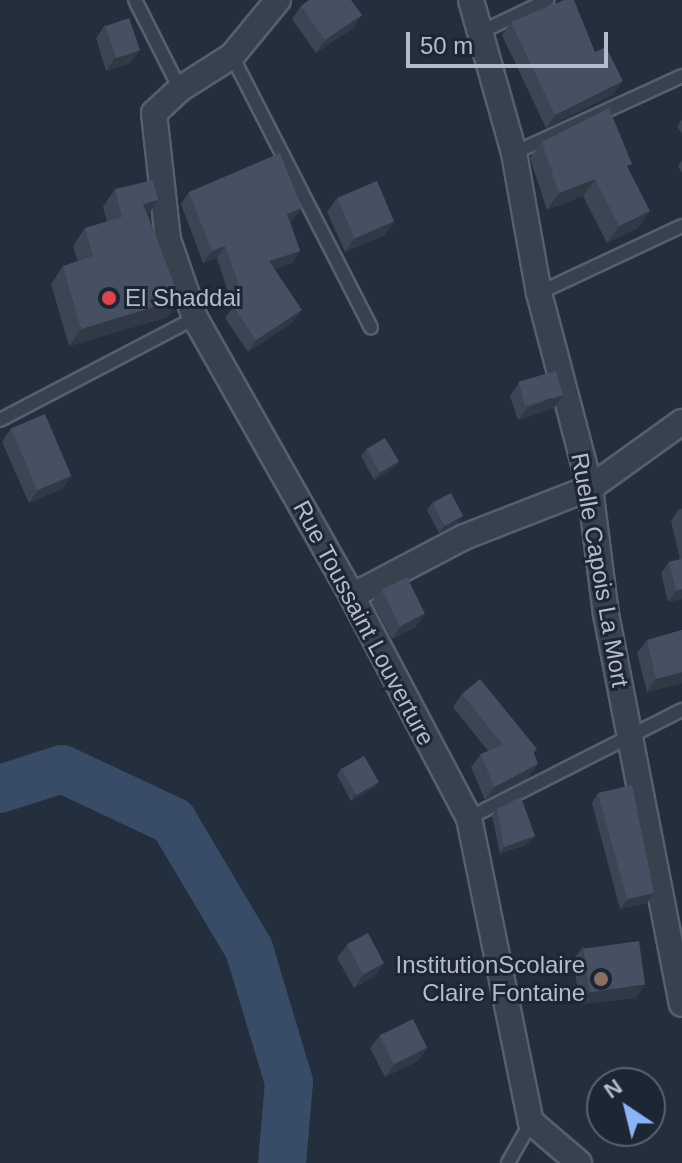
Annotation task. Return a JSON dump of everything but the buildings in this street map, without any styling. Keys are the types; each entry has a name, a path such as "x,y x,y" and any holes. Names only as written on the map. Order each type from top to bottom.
{"street":[{"name":"Ruelle Capois La Mort","path":"471,0 514,153 539,293 590,488 606,614 682,1004"},
{"path":"180,89 232,56 274,2"},
{"name":"Rue Toussaint Louverture","path":"180,89 154,113 168,240 195,318 352,596 469,818 531,1122"},
{"path":"352,596 464,537 590,488 682,422"},
{"path":"531,1122 579,1163"}],"lane":[{"path":"135,0 180,89"},
{"path":"479,33 548,0"},
{"path":"232,56 371,328"},
{"path":"514,153 682,76"},
{"path":"539,293 682,226"},
{"path":"0,420 195,318"},
{"path":"469,818 682,710"},
{"path":"508,1163 531,1122"}],"waterway":[{"path":"0,789 62,769 173,821 249,949 289,1082 282,1163"}],"place":[{"name":"El Shaddai","path":"109,298"},
{"name":"InstitutionScolaire Claire Fontaine","path":"601,979"}]}
